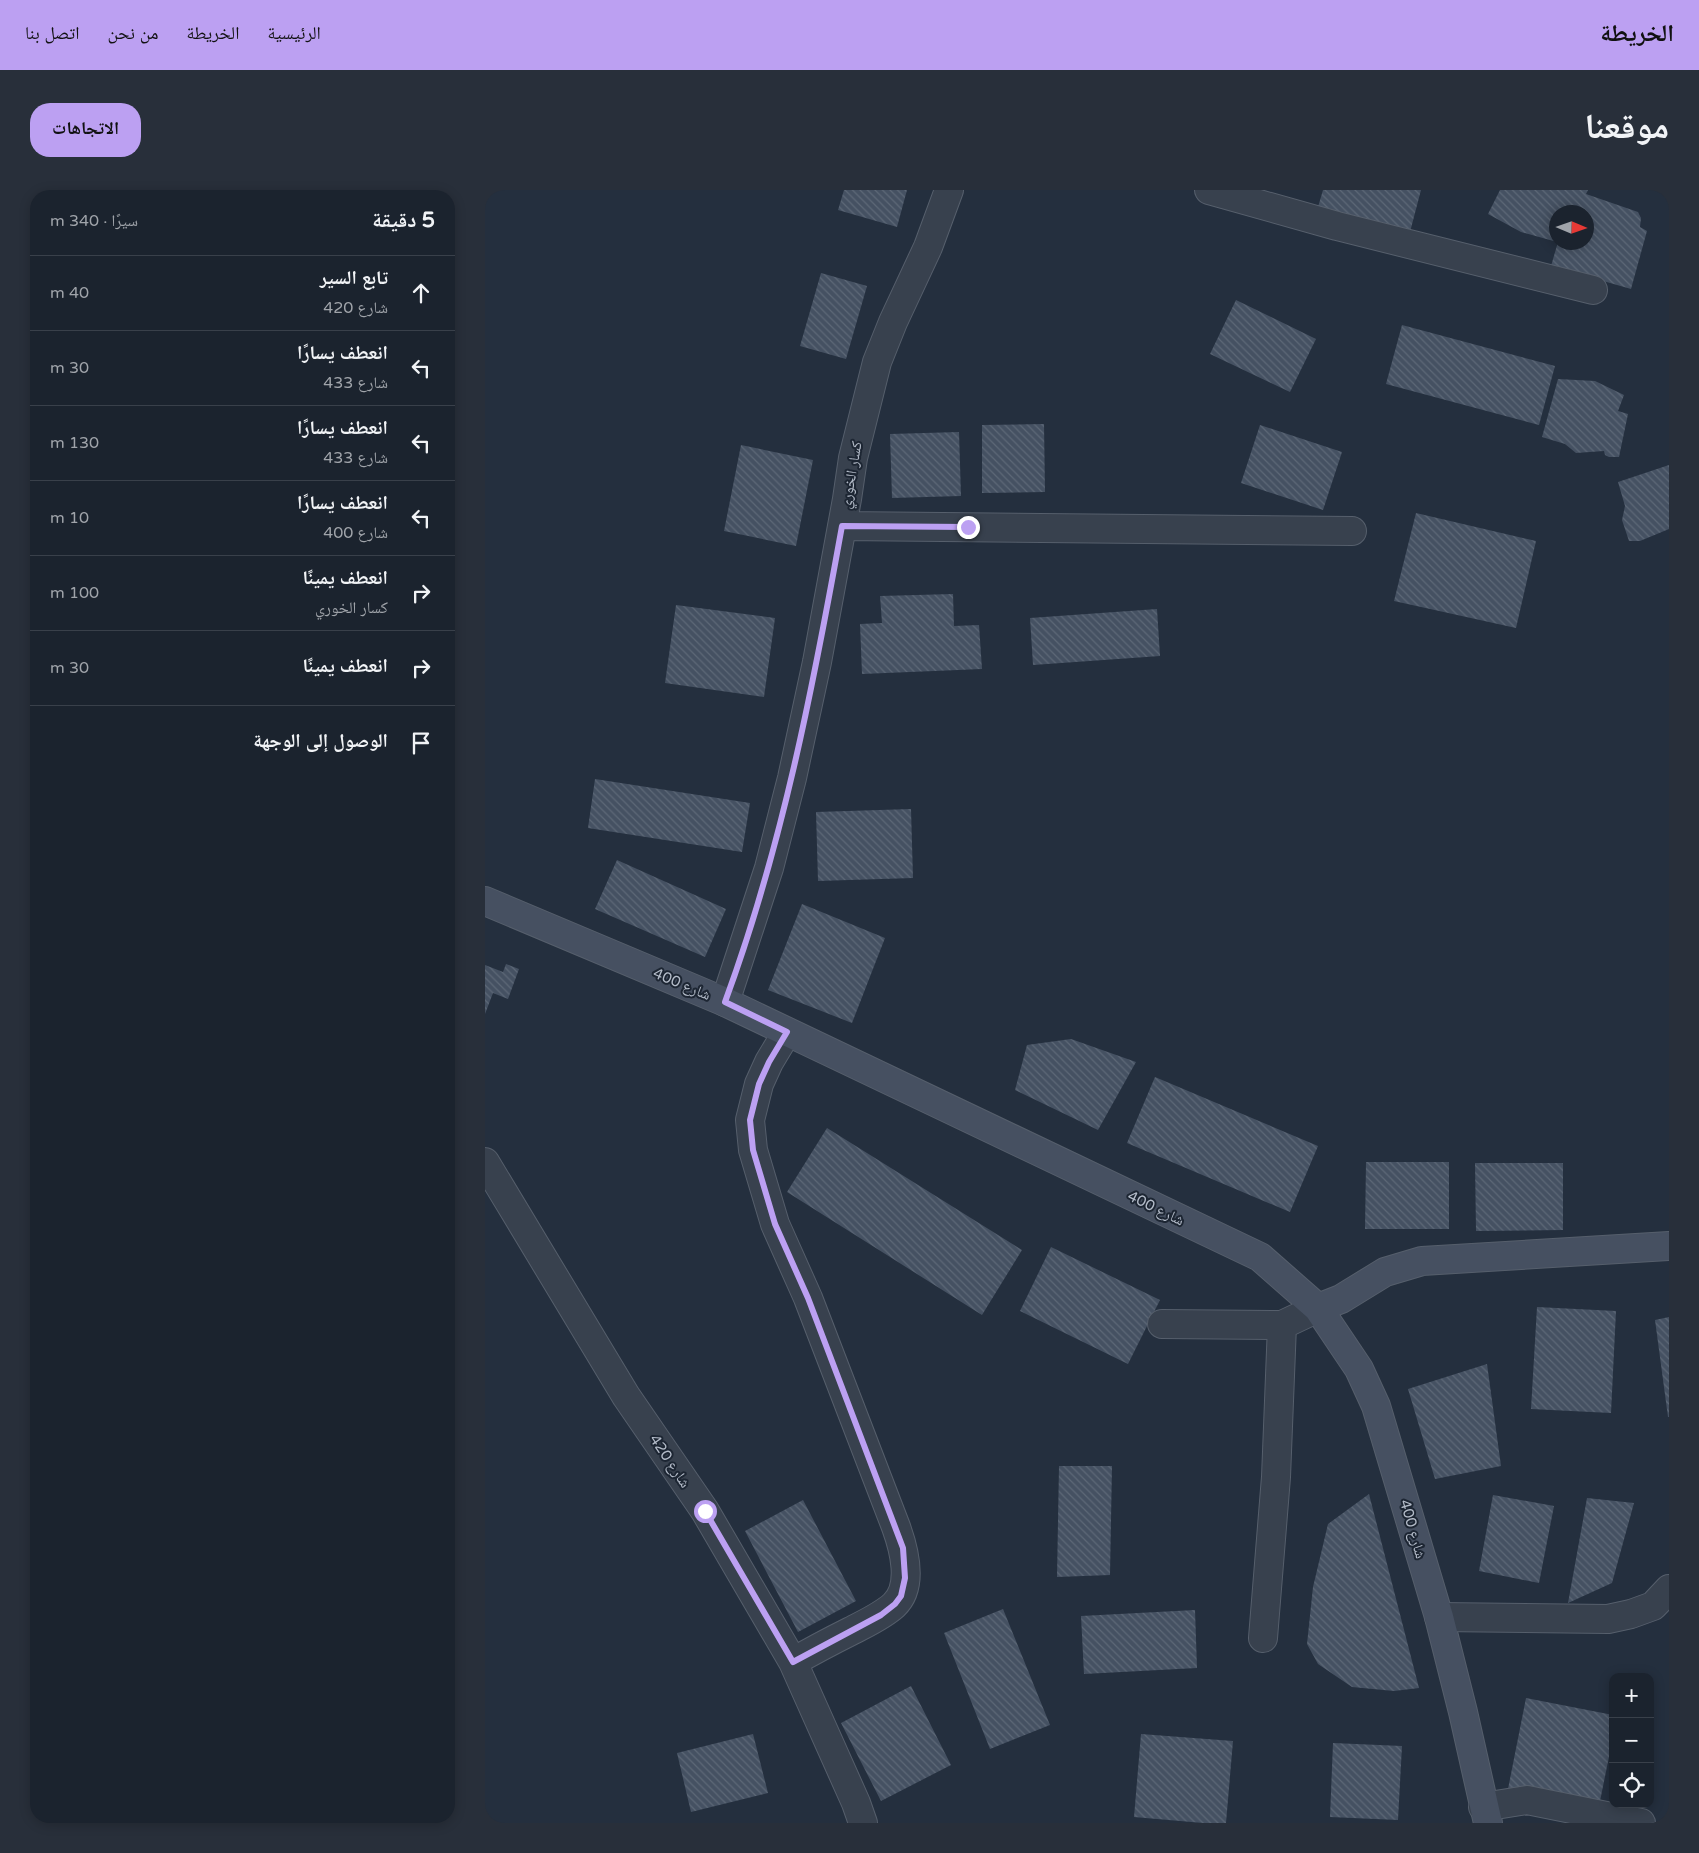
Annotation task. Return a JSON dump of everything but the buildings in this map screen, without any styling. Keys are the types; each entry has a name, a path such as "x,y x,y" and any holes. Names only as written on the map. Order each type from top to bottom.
{"main road":[{"name":"شارع 400","path":"485,902 725,1002 1260,1258 1318,1308 1359,1369 1376,1406 1439,1617 1463,1712 1485,1815"},
{"path":"1318,1308 1341,1299 1385,1272 1422,1261 1669,1246"}],"street":[{"name":"كسار الخوري","path":"725,1002 769,868 792,778 817,662 853,458 877,362 893,322 928,247 949,190"},
{"path":"1209,190 1337,226 1593,290"},
{"path":"842,526 1352,531"},
{"path":"787,1032 769,1062 759,1084 750,1120 753,1150 775,1224 808,1298 899,1534 905,1564 901,1596 895,1604 881,1615 793,1662"},
{"name":"شارع 420","path":"485,1162 626,1396 705,1511 793,1662 856,1803 863,1823"},
{"path":"1162,1324 1282,1325 1318,1308"},
{"path":"1263,1638 1276,1477 1282,1325"},
{"path":"1439,1617 1608,1619 1631,1614 1653,1606 1669,1588"},
{"path":"1485,1815 1527,1800 1641,1823"}],"route":[{"path":"705,1511 793,1662 881,1615 895,1604 901,1596 905,1578 903,1548 808,1298 775,1224 753,1150 750,1120 759,1084 769,1062 787,1032 725,1002 769,868 792,778 817,662 842,526 895,528 968,527"}]}
